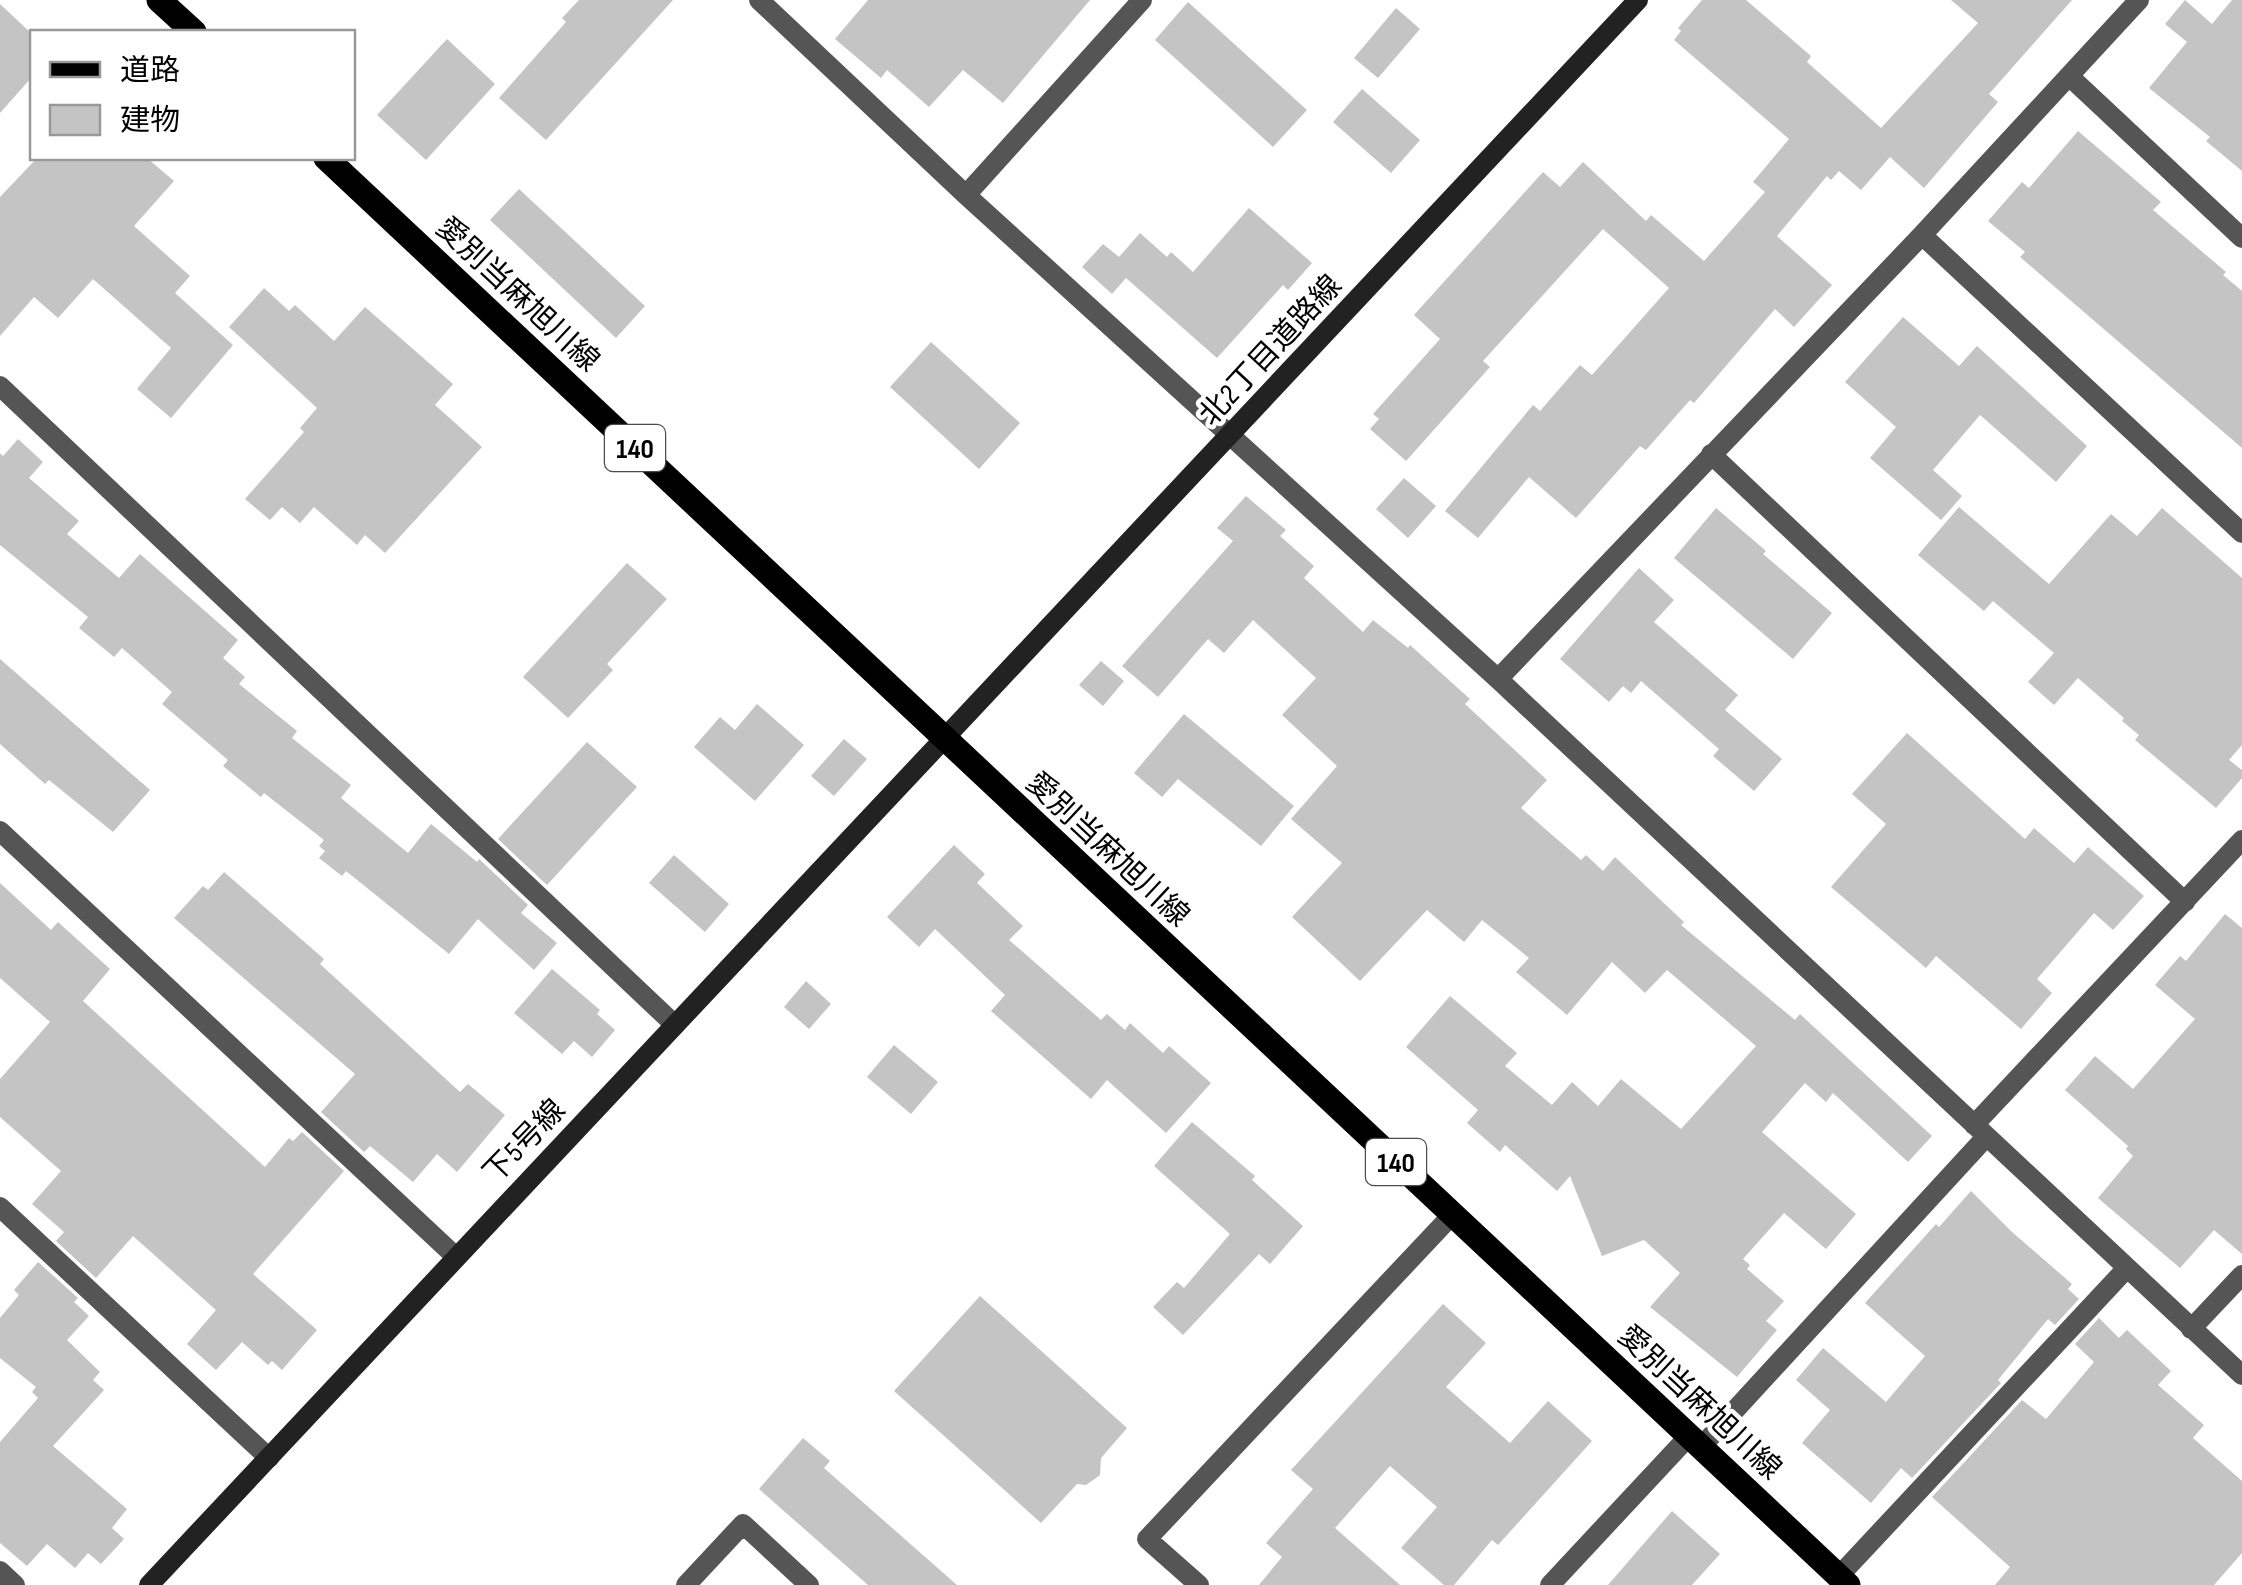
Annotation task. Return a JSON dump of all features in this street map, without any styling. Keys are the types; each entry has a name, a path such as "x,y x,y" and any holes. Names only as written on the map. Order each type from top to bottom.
{"main road":[{"path":"160,0 192,30"},
{"name":"愛別当麻旭川線","path":"328,160 1844,1581"}],"street":[{"path":"759,0 966,195 1498,679 2242,1376"},
{"path":"966,195 1142,0"},
{"name":"北2丁目道路線","path":"944,739 1638,0"},
{"path":"1498,679 1922,235 2139,0"},
{"path":"2068,76 2242,238"},
{"path":"1922,235 2242,533"},
{"path":"0,386 675,1025"},
{"path":"1710,454 2185,902"},
{"name":"下5号線","path":"149,1585 944,739"},
{"path":"0,831 455,1256"},
{"path":"1550,1585 1695,1442 2242,840"},
{"path":"0,1206 270,1458"},
{"path":"1200,1585 1147,1539 1452,1215"},
{"path":"1844,1581 2128,1268"},
{"path":"2191,1329 2242,1275"},
{"path":"686,1585 743,1524 808,1585"},
{"path":"0,1571 15,1585"}],"building":[{"path":"579,0 673,0 546,140 499,98 566,22 562,18"},
{"path":"868,0 1090,0 1003,103 963,70 929,107 887,70 881,78 835,39"},
{"path":"1702,0 1746,0 1811,56 1807,62 1881,128 1978,23 1951,0 2072,0 1989,94 1998,102 1924,188 1890,157 1861,190 1839,171 1831,180 1827,176 1777,236 1832,285 1794,327 1775,309 1694,403 1690,400 1646,450 1640,446 1576,518 1529,477 1478,538 1445,511 1533,405 1540,411 1580,365 1592,375 1669,288 1603,229 1483,361 1490,367 1406,461 1370,429 1379,419 1373,414 1440,339 1414,315 1543,172 1560,187 1583,162 1646,221 1651,215 1704,261 1765,192 1753,182 1789,139 1674,40 1681,31 1678,28"},
{"path":"2185,0 2212,24 2232,0 2242,0 2242,171 2206,141 2210,137 2149,88 2187,42 2165,24"},
{"path":"1188,2 1307,110 1273,147 1155,40"},
{"path":"0,4 30,32 30,79 0,113"},
{"path":"1396,8 1420,29 1378,78 1354,58"},
{"path":"447,39 495,84 426,160 377,115"},
{"path":"1362,89 1420,140 1391,173 1333,122"},
{"path":"2078,131 2161,202 2153,210 2226,272 2223,275 2242,291 2242,448 2020,257 2025,252 1988,221 2022,182 2029,188"},
{"path":"35,160 149,160 174,181 134,226 190,276 175,293 233,345 171,418 137,389 171,348 93,279 58,318 34,297 0,336 0,197"},
{"path":"519,189 645,306 616,338 490,220"},
{"path":"1249,208 1312,263 1288,290 1283,285 1217,358 1126,278 1112,294 1082,267 1103,244 1119,257 1140,233 1167,257 1171,252 1193,272"},
{"path":"264,288 289,311 295,305 334,341 365,307 453,384 435,405 482,447 385,553 365,535 357,545 314,507 300,523 282,507 270,520 245,499 304,432 300,428 317,408 229,327"},
{"path":"1903,317 1959,366 1977,346 2087,446 2056,482 1980,415 1933,470 1962,496 1941,520 1870,458 1896,427 1845,382"},
{"path":"931,342 1020,423 979,469 890,387"},
{"path":"18,439 43,462 29,478 79,521 67,534 119,578 140,554 238,640 223,658 245,677 239,684 297,731 292,738 351,785 341,798 408,853 431,824 477,862 479,859 528,905 521,913 557,943 534,970 478,919 449,954 346,871 342,876 319,858 325,851 319,846 324,840 223,766 228,760 162,704 172,692 122,648 114,657 79,628 88,617 0,545 0,453 3,456"},
{"path":"1404,478 1436,506 1408,538 1376,509"},
{"path":"1246,496 1286,530 1280,536 1314,566 1304,578 1363,632 1373,620 1408,648 1410,645 1470,699 1465,704 1547,780 1521,808 1581,860 1586,855 1603,871 1615,857 1684,922 1681,925 1795,1020 1800,1014 1932,1136 1908,1162 1833,1093 1826,1102 1805,1083 1762,1132 1856,1214 1826,1249 1784,1213 1743,1259 1750,1265 1747,1269 1784,1301 1766,1321 1777,1330 1737,1377 1650,1307 1680,1273 1644,1240 1602,1256 1570,1176 1557,1191 1505,1145 1500,1152 1467,1123 1478,1110 1406,1047 1450,996 1517,1053 1505,1066 1552,1105 1572,1082 1598,1106 1621,1079 1681,1129 1756,1046 1667,970 1645,993 1612,962 1567,1015 1516,972 1529,958 1482,920 1464,942 1427,910 1360,981 1292,917 1342,863 1291,819 1337,766 1282,715 1316,678 1253,620 1224,653 1208,639 1158,697 1122,666 1233,541 1217,528"},
{"path":"1959,507 2049,584 2111,514 2137,536 2162,508 2242,578 2242,745 2229,760 2242,770 2242,778 2216,808 2135,740 2139,735 2122,721 2124,718 2078,678 2054,705 2028,682 2054,653 1993,601 1984,611 1918,555"},
{"path":"1716,508 1832,613 1793,659 1674,558"},
{"path":"627,563 667,599 607,664 613,670 568,718 523,677"},
{"path":"1639,568 1674,600 1654,622 1738,695 1725,710 1782,759 1754,791 1713,756 1719,749 1641,681 1631,693 1623,686 1609,702 1560,659"},
{"path":"0,659 150,790 113,832 49,780 45,784 0,744"},
{"path":"1101,661 1124,681 1103,706 1079,685"},
{"path":"757,704 804,745 755,801 694,747 720,717 735,730"},
{"path":"1184,714 1294,806 1261,846 1178,779 1162,797 1134,773"},
{"path":"1907,733 2025,839 2034,828 2074,863 2088,847 2144,896 2113,930 2094,913 2037,979 2052,993 2021,1029 1936,956 1926,968 1831,887 1886,824 1852,794"},
{"path":"844,739 867,759 834,796 811,776"},
{"path":"587,742 637,787 547,885 498,839"},
{"path":"954,845 985,874 977,883 1023,926 1009,940 1101,1020 1107,1014 1125,1030 1130,1023 1163,1053 1169,1046 1211,1083 1166,1133 1107,1080 1091,1099 991,1011 1005,995 935,929 919,947 887,917"},
{"path":"674,855 729,904 705,932 649,883"},
{"path":"224,872 324,959 320,964 460,1092 468,1084 505,1115 457,1172 437,1154 413,1182 370,1146 364,1152 321,1112 355,1074 174,918 203,886 208,890"},
{"path":"0,883 51,930 58,922 110,969 83,1001 265,1167 289,1138 293,1141 302,1132 344,1171 253,1274 317,1330 282,1370 272,1361 268,1365 242,1342 216,1370 187,1344 216,1310 133,1236 96,1278 56,1241 64,1232 32,1204 61,1171 0,1117 0,1079 50,1022 0,978"},
{"path":"2225,914 2242,928 2242,1254 2214,1230 2180,1268 2098,1198 2133,1156 2126,1149 2128,1146 2065,1090 2095,1056 2133,1089 2195,1019 2155,985 2180,956 2186,961"},
{"path":"552,969 600,1010 597,1014 615,1030 592,1057 574,1041 562,1054 514,1013"},
{"path":"806,981 831,1004 809,1029 784,1007"},
{"path":"894,1045 938,1082 911,1114 867,1077"},
{"path":"1192,1122 1255,1176 1252,1180 1303,1226 1270,1264 1259,1254 1183,1335 1153,1307 1177,1282 1184,1288 1230,1234 1154,1166"},
{"path":"1971,1191 2072,1284 2068,1289 2079,1299 2055,1325 2048,1319 1998,1380 2001,1383 1912,1478 1901,1468 1871,1503 1802,1443 1830,1410 1796,1380 1823,1348 1886,1402 1925,1356 1865,1303"},
{"path":"38,1262 78,1298 74,1302 89,1316 67,1340 100,1372 93,1380 104,1390 53,1446 127,1509 112,1528 124,1539 101,1564 88,1553 75,1568 47,1544 27,1566 0,1543 0,1442 38,1398 32,1392 36,1387 0,1358 0,1318 19,1295 14,1290"},
{"path":"980,1296 1127,1428 1101,1458 1100,1475 1086,1485 1077,1484 1041,1523 894,1391"},
{"path":"1443,1304 1486,1343 1446,1387 1510,1443 1548,1401 1592,1441 1498,1545 1492,1540 1454,1585 1444,1585 1401,1548 1437,1507 1390,1466 1335,1528 1400,1585 1259,1585 1282,1557 1266,1543 1313,1489 1291,1470"},
{"path":"2099,1318 2119,1338 2127,1330 2171,1371 2158,1385 2204,1425 2193,1438 2242,1481 2242,1553 2214,1585 1995,1585 2010,1567 1932,1497 2022,1400 2046,1419 2094,1362 2075,1344"},
{"path":"803,1438 830,1461 824,1468 957,1585 868,1585 759,1489"},
{"path":"1672,1511 1720,1554 1692,1585 1608,1585"}]}
